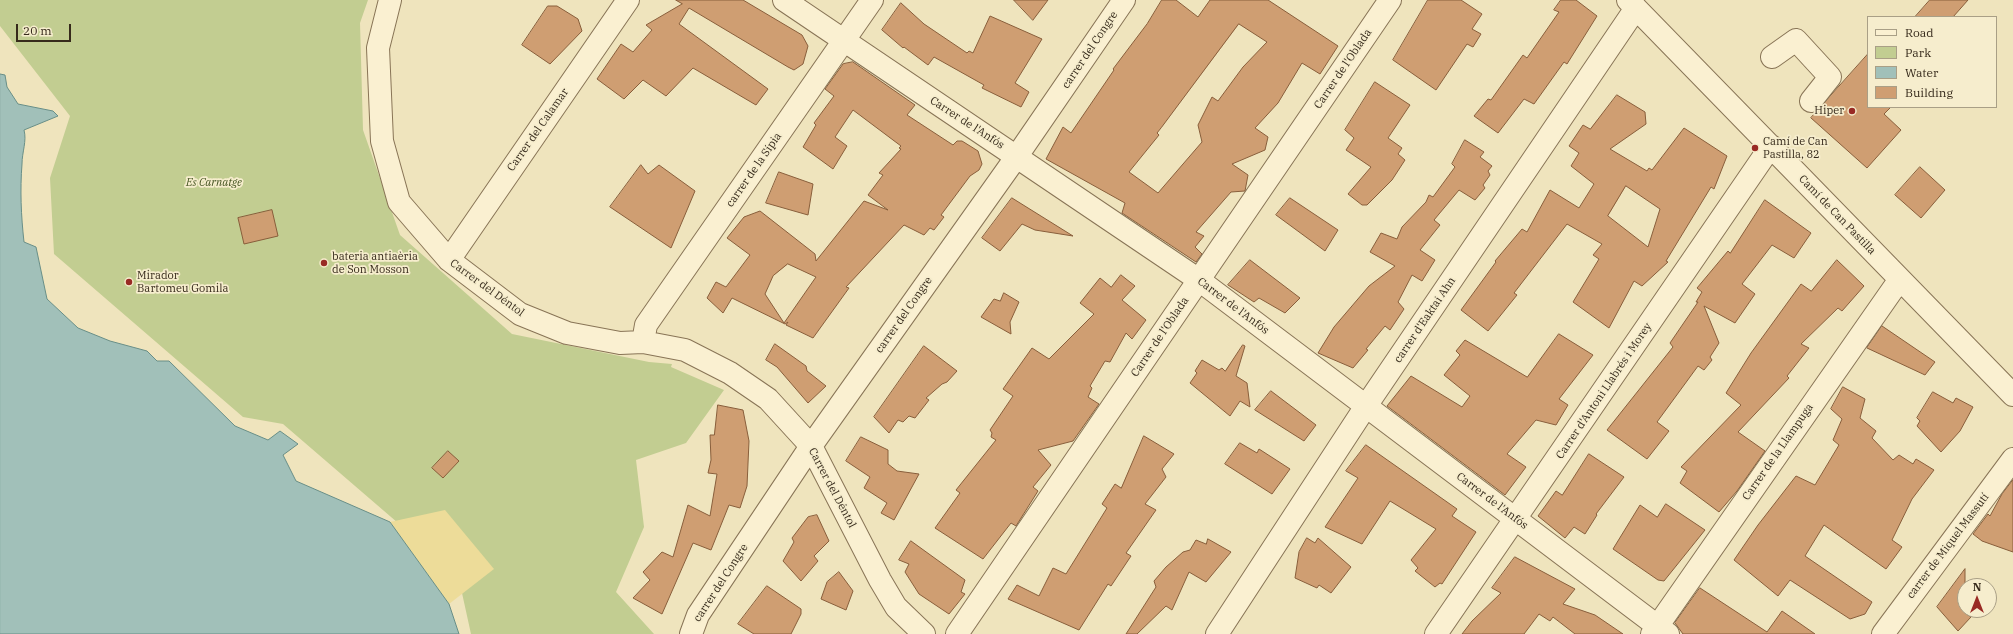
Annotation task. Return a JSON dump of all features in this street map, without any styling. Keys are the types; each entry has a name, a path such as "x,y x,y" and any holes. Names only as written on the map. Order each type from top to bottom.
{"street":[{"name":"Carrer del Déntol","path":"390,0 378,48 382,141 399,202 449,260 520,314 567,333 620,343 643,342 686,350 730,373 768,398 811,446 880,580 896,606 924,634"},
{"name":"Carrer del Calamar","path":"449,260 628,0"},
{"name":"Carrer de l'Anfós","path":"784,0 843,42 1017,156 1199,280 1516,519 1659,631"},
{"name":"carrer de la Sípia","path":"643,342 646,325 872,0"},
{"name":"carrer del Congre","path":"691,634 698,615 811,446 1017,156 1124,0"},
{"name":"Carrer de l'Oblada","path":"957,634 1390,0"},
{"name":"Camí de Can Pastilla","path":"1632,3 2013,395"},
{"name":"carrer d'Eaktai Ahn","path":"1217,634 1632,3"},
{"path":"1772,57 1796,40 1830,77 1812,101"},
{"name":"Carrer d'Antoni Llabrés i Morey","path":"1436,634 1771,146"},
{"name":"Carrer de la Llampuga","path":"1659,631 1801,419 1900,279"},
{"name":"carrer de Miquel Massutí","path":"1883,634 2013,459"}],"green space":[{"name":"Es Carnatge","path":"0,0 368,0 360,23 363,130 400,235 512,334 649,362 672,364 671,367 724,390 686,443 636,460 644,527 616,592 654,634 471,634 462,593 398,523 283,424 243,417 54,254 50,178 70,116 0,26"}],"sand":[{"path":"445,510 494,569 449,604 390,522"}],"water":[{"path":"0,74 5,75 7,87 18,104 53,111 58,116 24,130 25,138 22,160 21,203 24,242 36,247 47,299 78,328 110,341 147,351 157,361 169,361 235,426 268,440 280,431 298,444 283,455 296,481 390,522 449,604 459,634 0,634"}],"building":[{"path":"676,0 743,0 802,35 808,46 803,64 794,70 689,8 679,24 768,89 756,105 693,68 666,96 643,80 624,99 597,79 621,44 633,52 652,30 646,25 682,4"},
{"path":"1014,0 1048,0 1033,20"},
{"path":"1162,0 1176,0 1198,17 1210,0 1268,0 1338,46 1320,74 1302,63 1278,103 1255,128 1268,137 1265,150 1232,164 1248,175 1245,191 1231,192 1196,232 1204,236 1195,247 1202,254 1196,262 1122,213 1125,203 1046,159 1063,127 1071,133 1114,70 1113,69 1147,24","holes":["1239,24 1267,42 1243,67 1218,101 1212,97 1198,125 1202,142 1158,193 1129,172 1159,135 1157,133"]},
{"path":"1428,0 1461,0 1482,14 1472,29 1481,34 1473,47 1467,44 1436,90 1393,60"},
{"path":"1561,0 1576,0 1597,16 1567,64 1564,62 1534,104 1524,99 1498,133 1474,116 1488,99 1491,100 1523,55 1527,58 1559,12 1554,10"},
{"path":"1930,0 1968,0 1954,16 1916,16"},
{"path":"901,3 924,24 967,53 969,51 973,53 990,16 1042,39 1015,83 1029,92 1021,107 982,88 984,85 934,57 928,65 904,47 903,48 882,30"},
{"path":"548,6 557,6 578,19 582,31 550,64 522,45"},
{"name":"Hiper","path":"1867,55 1867,108 1890,108 1884,114 1901,130 1867,168 1811,118"},
{"path":"853,62 915,105 907,115 953,145 957,141 962,141 978,151 982,164 979,170 970,176 941,215 944,217 934,230 930,228 924,235 904,225 846,287 849,288 813,338 786,325 788,322 785,324 732,298 723,313 707,298 716,282 726,287 750,255 727,238 744,217 760,211 815,254 816,261 864,201 888,210 868,195 883,175 879,173 901,149 899,148 901,146 853,110 835,137 847,146 833,169 803,147 816,125 814,123 834,96 825,89 843,64","holes":["788,264 816,277 784,323 765,294 773,276"]},
{"path":"1375,82 1410,105 1388,138 1402,148 1398,154 1405,160 1392,180 1367,205 1362,205 1348,194 1371,167 1346,150 1354,138 1345,130"},
{"path":"1617,95 1645,112 1646,124 1610,149 1647,171 1649,168 1652,170 1684,128 1727,156 1714,189 1711,187 1666,261 1668,262 1642,286 1634,281 1609,328 1573,302 1599,259 1593,255 1602,244 1567,224 1514,293 1517,295 1488,331 1461,310 1496,262 1495,261 1522,229 1527,232 1550,190 1579,208 1594,184 1571,166 1579,153 1569,146 1583,125 1590,129","holes":["1626,186 1660,209 1648,247 1608,216"]},
{"path":"1465,140 1484,152 1480,157 1492,166 1488,171 1490,175 1483,185 1485,188 1475,200 1459,190 1434,220 1440,225 1420,250 1435,260 1422,281 1412,275 1398,302 1404,309 1390,330 1385,326 1353,368 1318,353 1334,327 1369,286 1395,266 1370,252 1381,233 1397,239 1402,227 1426,202 1429,195 1433,197 1455,167 1452,164"},
{"path":"641,165 648,174 659,165 695,191 671,248 610,207"},
{"path":"1920,167 1945,190 1921,218 1895,195"},
{"path":"779,172 813,184 808,215 766,203"},
{"path":"1012,198 1073,236 1035,230 1022,224 1000,251 982,238"},
{"path":"1290,198 1338,230 1325,251 1276,215"},
{"path":"1765,200 1811,233 1794,258 1772,245 1742,284 1755,294 1735,323 1704,306 1719,343 1710,357 1712,360 1704,370 1698,366 1657,422 1669,431 1647,459 1607,430 1673,347 1670,343 1698,302 1696,302 1702,292 1697,288 1728,251 1730,253"},
{"path":"272,210 278,236 244,244 238,218"},
{"path":"1250,260 1300,298 1285,313 1259,298 1254,302 1228,285"},
{"path":"1837,260 1864,286 1842,311 1838,308 1801,344 1809,348 1787,376 1789,378 1738,432 1765,451 1737,491 1719,512 1680,483 1687,471 1681,467 1741,405 1726,393 1751,353 1801,284 1811,291"},
{"path":"1121,275 1135,286 1122,300 1146,320 1132,339 1126,333 1110,362 1105,361 1090,386 1092,388 1088,397 1099,404 1073,441 1038,450 1051,465 1033,487 1038,491 1016,526 1011,523 983,559 935,528 960,493 956,490 996,440 991,437 992,433 990,430 1013,396 1003,389 1032,348 1049,359 1094,314 1080,303 1100,278 1111,287"},
{"path":"1004,293 1019,302 1010,322 1011,334 981,317 994,299 1000,301"},
{"path":"1882,326 1935,362 1925,375 1867,348"},
{"path":"1559,334 1593,355 1559,399 1568,405 1556,425 1536,420 1507,454 1526,467 1505,495 1387,406 1411,376 1462,407 1470,396 1444,375 1460,355 1456,351 1465,340 1527,377"},
{"path":"775,344 806,366 807,371 826,386 808,403 777,367 766,360"},
{"path":"1243,345 1245,346 1236,376 1247,383 1250,407 1240,401 1230,416 1190,383 1197,373 1195,371 1202,360 1219,370 1222,368 1225,371"},
{"path":"924,346 957,371 947,382 942,384 926,398 929,400 915,418 909,416 903,422 898,420 889,433 874,417"},
{"path":"1843,387 1865,399 1860,418 1876,431 1872,438 1893,460 1899,455 1913,464 1916,459 1934,470 1912,499 1892,540 1902,547 1886,569 1824,525 1805,556 1872,602 1865,614 1850,619 1790,580 1778,596 1734,560 1758,525 1796,476 1815,485 1839,445 1833,440 1842,419 1831,409"},
{"path":"1271,391 1316,425 1304,441 1255,410"},
{"path":"1933,392 1953,403 1956,398 1973,407 1960,431 1941,452 1917,426 1920,421 1917,418"},
{"path":"718,405 743,410 749,441 747,486 740,508 729,505 711,550 693,543 662,614 633,598 650,580 643,572 662,552 673,557 688,505 710,516 717,474 708,473 711,460 710,435 714,435"},
{"path":"1144,436 1174,454 1162,469 1166,477 1145,504 1156,510 1126,553 1131,556 1111,586 1108,584 1079,630 1008,599 1017,585 1039,596 1053,568 1066,574 1107,508 1102,504 1115,484 1121,488"},
{"path":"861,437 888,450 888,464 897,471 919,474 894,520 881,513 887,503 864,488 870,477 846,461"},
{"path":"1240,443 1257,453 1259,449 1290,469 1272,494 1225,464"},
{"path":"1366,445 1457,509 1452,516 1476,532 1442,584 1440,583 1435,587 1415,571 1418,568 1411,560 1436,529 1390,501 1362,544 1325,527 1358,478 1346,471"},
{"path":"448,451 459,461 443,478 432,468"},
{"path":"1589,454 1624,477 1596,514 1597,515 1585,534 1574,527 1565,538 1538,516 1556,491 1562,495"},
{"path":"2013,480 2013,552 1982,541 1973,534 1988,514 1990,516 2002,494"},
{"path":"1666,504 1705,530 1664,581 1658,580 1613,549 1640,505 1657,517"},
{"path":"817,515 829,541 814,556 818,561 801,581 783,561 794,542 792,538 808,517"},
{"path":"1307,538 1315,543 1318,538 1351,567 1331,593 1319,585 1317,588 1295,578 1299,552"},
{"path":"1208,539 1231,552 1206,582 1189,572 1172,610 1166,606 1137,634 1126,634 1156,587 1154,581 1166,567 1183,552 1190,550 1196,540 1206,544"},
{"path":"911,541 965,580 961,592 965,594 949,614 919,594 905,572 909,564 899,560"},
{"path":"1515,557 1575,589 1563,604 1595,615 1623,634 1575,634 1553,617 1550,621 1539,614 1524,634 1462,634 1472,621 1501,593 1492,588"},
{"path":"1965,569 1965,578 1958,578"},
{"path":"839,572 853,591 846,610 821,599 827,582"},
{"path":"1957,580 1957,618 1970,618 1958,631 1937,607"},
{"path":"767,586 801,609 801,614 791,634 754,634 738,624"},
{"path":"1700,588 1767,632 1782,611 1815,634 1683,634 1675,623"}],"place":[{"name":"Hiper","path":"1852,111"},
{"name":"Camí de Can Pastilla, 82","path":"1755,148"},
{"name":"bateria antiaèria de Son Mosson","path":"324,263"},
{"name":"Mirador Bartomeu Gomila","path":"129,282"}]}
